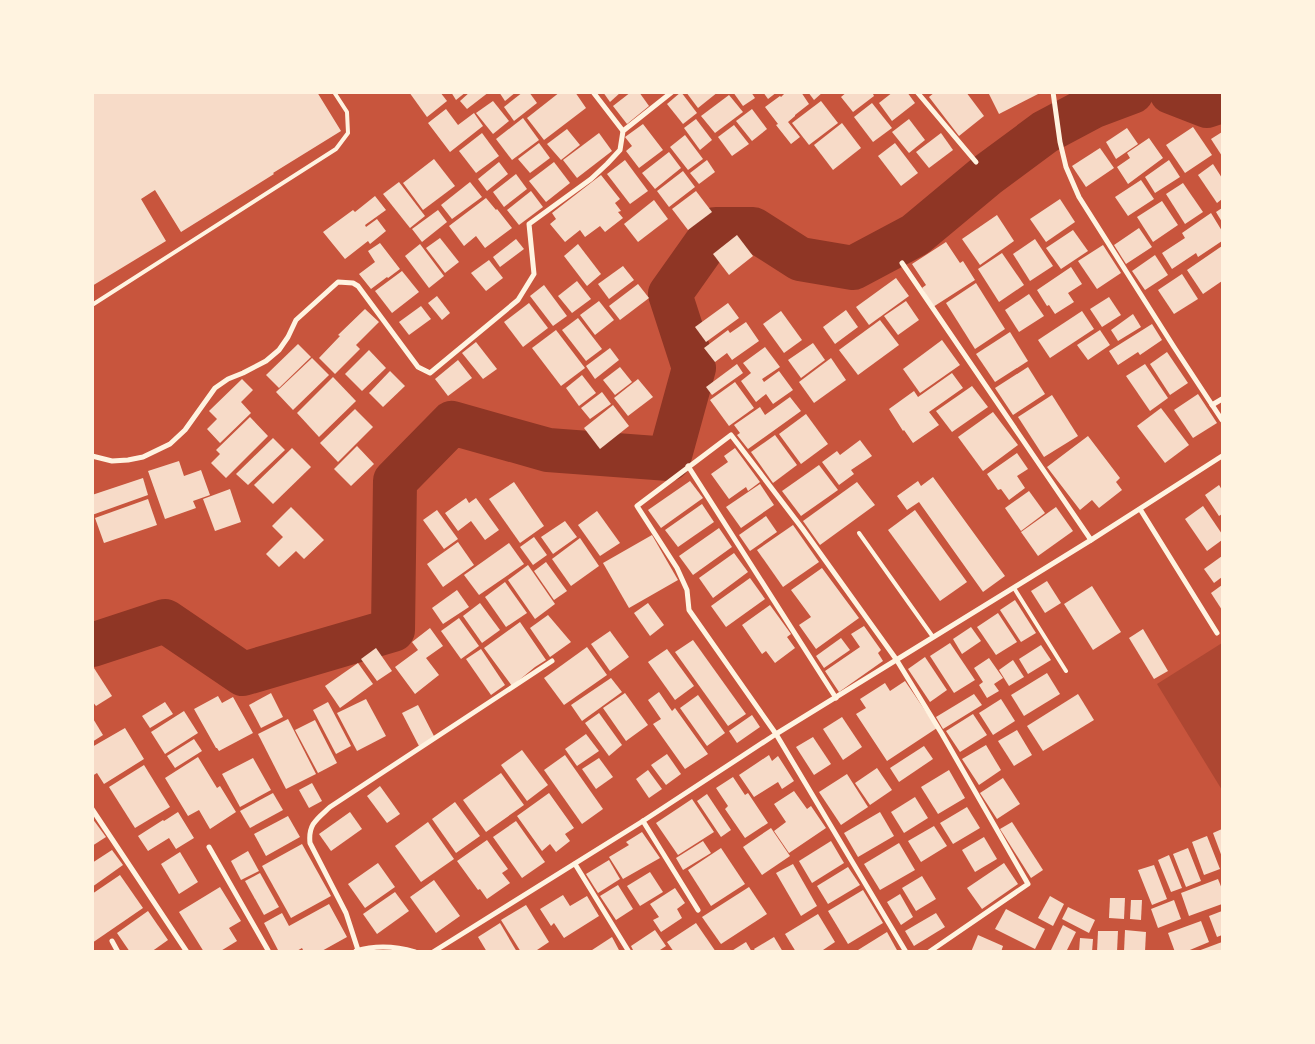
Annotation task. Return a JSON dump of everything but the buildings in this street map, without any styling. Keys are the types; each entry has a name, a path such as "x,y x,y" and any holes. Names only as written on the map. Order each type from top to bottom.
{"street":[{"path":"593,92 623,131"},
{"path":"92,456 112,461 128,460 143,457 170,444 185,430 215,388 228,379 266,361 279,350 296,320 338,282 353,283 358,286 418,367 430,373 518,300 534,274 528,224 590,179 607,164 620,150 623,131 672,92"},
{"path":"917,92 976,162"},
{"path":"1053,94 1060,142 1066,167 1079,197 1222,420"},
{"path":"902,263 1091,540"},
{"path":"1212,405 1222,399"},
{"path":"906,952 776,734 689,610 687,590 677,568 637,506 731,435 802,528 896,660 942,734 1028,884 929,952"},
{"path":"433,952 643,821 776,734 1014,588 1222,456"},
{"path":"688,466 836,698"},
{"path":"1140,509 1217,633"},
{"path":"415,952 392,947 373,947 357,951 346,913 310,843 309,834 311,826 330,807 552,661"},
{"path":"92,809 187,952"},
{"path":"643,821 698,910"},
{"path":"209,847 269,952"},
{"path":"575,864 629,952"},
{"path":"112,942 118,952"}],"lane":[{"path":"92,305 336,149 348,133 347,112 334,92"},
{"path":"859,532 933,637"},
{"path":"1014,588 1066,672"}],"shaded area":[{"path":"1222,643 1222,790 1157,684"}],"waterway":[{"path":"92,645 165,621 243,674 393,630 395,481 452,423 548,450 669,459 694,368 670,294 716,229 753,229 800,259 853,268 915,235 987,175 1045,132 1092,107 1132,92"},
{"path":"1171,92 1207,106 1222,101"}]}
